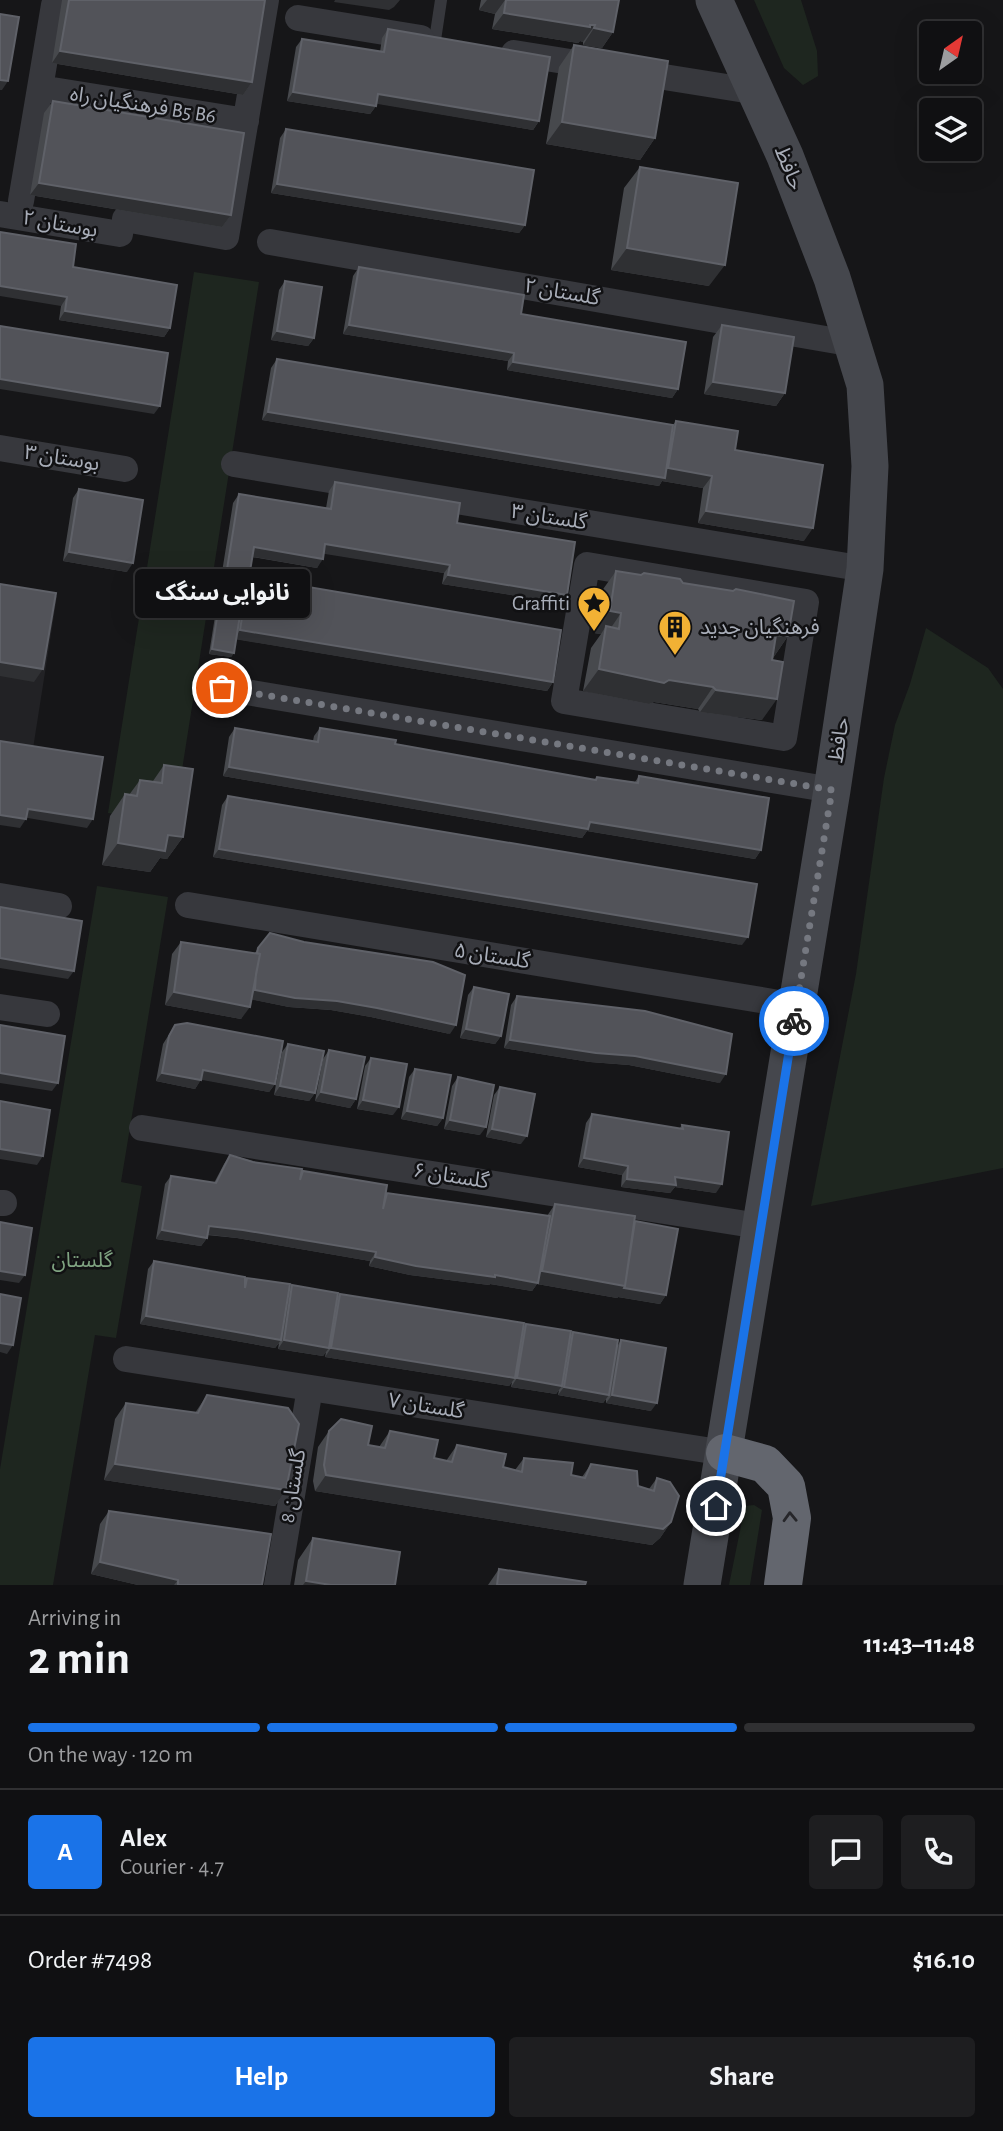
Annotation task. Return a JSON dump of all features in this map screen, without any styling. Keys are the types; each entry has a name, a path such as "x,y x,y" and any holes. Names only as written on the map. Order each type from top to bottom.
{"highway":[{"path":"725,1453 765,1464 786,1486 792,1518 783,1585"}],"street":[{"path":"246,121 266,0"},
{"name":"حافظ","path":"702,1585 832,790 865,569 870,466 865,385 832,278 758,92 714,0"},
{"name":"فرهنگیان راه B5 B6","path":"11,207 40,88 54,5"},
{"path":"298,18 462,45"},
{"path":"489,49 758,92"},
{"name":"فرهنگیان راه B5 B6","path":"40,88 246,121"},
{"name":"بوستان ۲","path":"11,207 122,226 226,237 246,121"},
{"name":"گلستان ۲","path":"270,242 854,344"},
{"name":"بوستان ۳","path":"0,448 125,469"},
{"name":"گلستان ۳","path":"234,464 865,569"},
{"path":"776,596 807,560"},
{"path":"587,565 776,596 806,602 784,738 565,701 587,565"},
{"path":"222,688 832,790"},
{"path":"0,896 58,906"},
{"name":"گلستان ۵","path":"188,905 797,1006"},
{"path":"0,1007 47,1014"},
{"name":"گلستان ۶","path":"142,1128 759,1226"},
{"name":"گلستان ۷","path":"126,1359 725,1453"},
{"name":"گلستان 8","path":"277,1585 310,1388"}],"lane":[{"path":"435,40 441,0"}],"shaded area":[{"path":"0,587 57,596 32,755 0,750"}],"green space":[{"path":"754,0 801,0 817,51 818,76 803,85 784,68"},
{"path":"194,272 259,282 179,789 120,815 108,813"},
{"path":"926,628 988,668 1003,689 1003,1168 811,1206 856,974 884,778 895,725"},
{"name":"گلستان","path":"97,886 168,897 121,1182 142,1186 116,1338 95,1335 53,1585 0,1585 0,1469"},
{"path":"754,1505 762,1510 750,1585 729,1585 745,1506"}],"building":[{"path":"69,0 265,0 252,82 60,51"},
{"path":"506,0 619,0 613,32 594,28 595,25 590,27 504,13"},
{"path":"0,14 19,17 8,81 0,80"},
{"path":"388,29 550,57 539,121 378,94 376,106 293,92 302,39 384,52"},
{"path":"574,45 668,61 655,138 562,122"},
{"path":"53,101 244,133 231,215 39,183"},
{"path":"286,129 534,170 525,225 277,184"},
{"path":"640,167 738,183 725,265 627,248"},
{"path":"0,232 76,244 73,267 177,285 170,328 65,311 67,297 0,286"},
{"path":"359,267 524,295 521,314 686,342 678,389 513,362 514,353 349,325"},
{"path":"285,281 322,287 314,338 277,331"},
{"path":"722,325 794,337 785,393 713,382"},
{"path":"0,326 168,353 160,406 0,379"},
{"path":"277,359 673,425 665,478 268,412"},
{"path":"676,421 738,431 735,450 823,465 813,528 706,511 712,476 668,468"},
{"path":"335,482 460,503 457,523 575,542 567,595 448,575 450,565 325,544 323,559 254,547 249,577 561,630 553,682 240,630 243,611 221,607 239,494 331,509"},
{"path":"79,489 143,500 133,563 69,552"},
{"name":"فرهنگیان جدید","path":"616,571 680,579 683,583 733,591 736,589 794,601 788,636 776,635 772,660 783,662 777,699 669,680 664,683 599,669 606,626 619,629 621,613 610,611"},
{"path":"0,584 56,593 43,669 0,662"},
{"path":"218,611 240,615 234,653 212,649"},
{"path":"235,728 318,742 320,728 396,740 395,744 596,780 597,777 638,783 639,776 769,798 761,850 590,822 588,829 229,767"},
{"path":"0,741 103,757 93,819 28,809 26,819 0,815"},
{"path":"164,765 193,769 183,837 168,835 165,851 118,843 125,794 137,796 140,780 162,783"},
{"path":"228,796 757,884 748,937 219,849"},
{"path":"0,907 82,921 74,971 0,958"},
{"path":"270,933 304,942 433,962 465,975 456,1025 337,1001 295,998 255,990 260,954 257,953 258,948"},
{"path":"181,942 260,954 250,1007 174,992"},
{"path":"474,987 509,994 501,1036 466,1029"},
{"path":"517,996 645,1011 732,1034 726,1074 635,1056 510,1040"},
{"path":"187,1023 283,1041 275,1084 203,1070 201,1080 162,1073 169,1036 175,1025"},
{"path":"0,1025 65,1036 58,1083 0,1073"},
{"path":"288,1044 324,1051 315,1093 280,1086"},
{"path":"329,1050 365,1057 356,1099 321,1092"},
{"path":"371,1058 407,1064 399,1107 363,1100"},
{"path":"415,1069 451,1075 443,1118 407,1111"},
{"path":"458,1077 494,1085 486,1127 450,1120"},
{"path":"500,1087 535,1094 527,1136 492,1129"},
{"path":"0,1101 50,1110 43,1156 0,1149"},
{"path":"592,1114 683,1129 682,1125 729,1132 722,1184 675,1177 676,1185 627,1179 628,1166 584,1158"},
{"path":"230,1155 253,1162 302,1169 300,1180 303,1171 387,1185 383,1209 387,1193 550,1216 538,1283 416,1266 375,1257 376,1252 243,1230 209,1226 207,1238 162,1230 171,1176 216,1183"},
{"path":"555,1204 635,1216 625,1286 542,1271"},
{"path":"635,1221 678,1229 666,1295 624,1288"},
{"path":"0,1222 32,1228 25,1275 0,1271"},
{"path":"154,1261 245,1277 245,1288 247,1278 290,1284 281,1340 146,1316"},
{"path":"292,1285 338,1293 329,1348 284,1340"},
{"path":"0,1294 21,1298 13,1345 0,1343"},
{"path":"340,1294 524,1323 515,1378 331,1348"},
{"path":"526,1324 571,1331 562,1386 517,1378"},
{"path":"573,1332 618,1340 609,1395 564,1387"},
{"path":"621,1340 666,1348 657,1403 612,1395"},
{"path":"207,1395 288,1408 299,1424 286,1490 115,1464 126,1403 198,1413"},
{"path":"341,1419 372,1426 368,1445 385,1448 390,1431 438,1440 434,1458 452,1462 457,1445 506,1454 503,1467 522,1472 524,1458 573,1463 571,1475 585,1478 591,1464 637,1471 638,1486 654,1491 657,1478 670,1482 679,1496 671,1522 663,1529 326,1475 324,1465 329,1431"},
{"path":"109,1511 271,1534 262,1585 178,1585 178,1580 100,1562"},
{"path":"313,1538 400,1552 395,1585 331,1585 306,1581"},
{"path":"499,1569 586,1582 585,1585 497,1585"}],"way so far":[{"path":"222,688 832,790 794,1021"}],"place":[{"name":"Graffiti","path":"594,633"},
{"name":"فرهنگیان جدید","path":"675,657"},
{"name":"نانوایی سنگک","path":"222,688"}],"route":[{"path":"716,1506 794,1021"}]}
